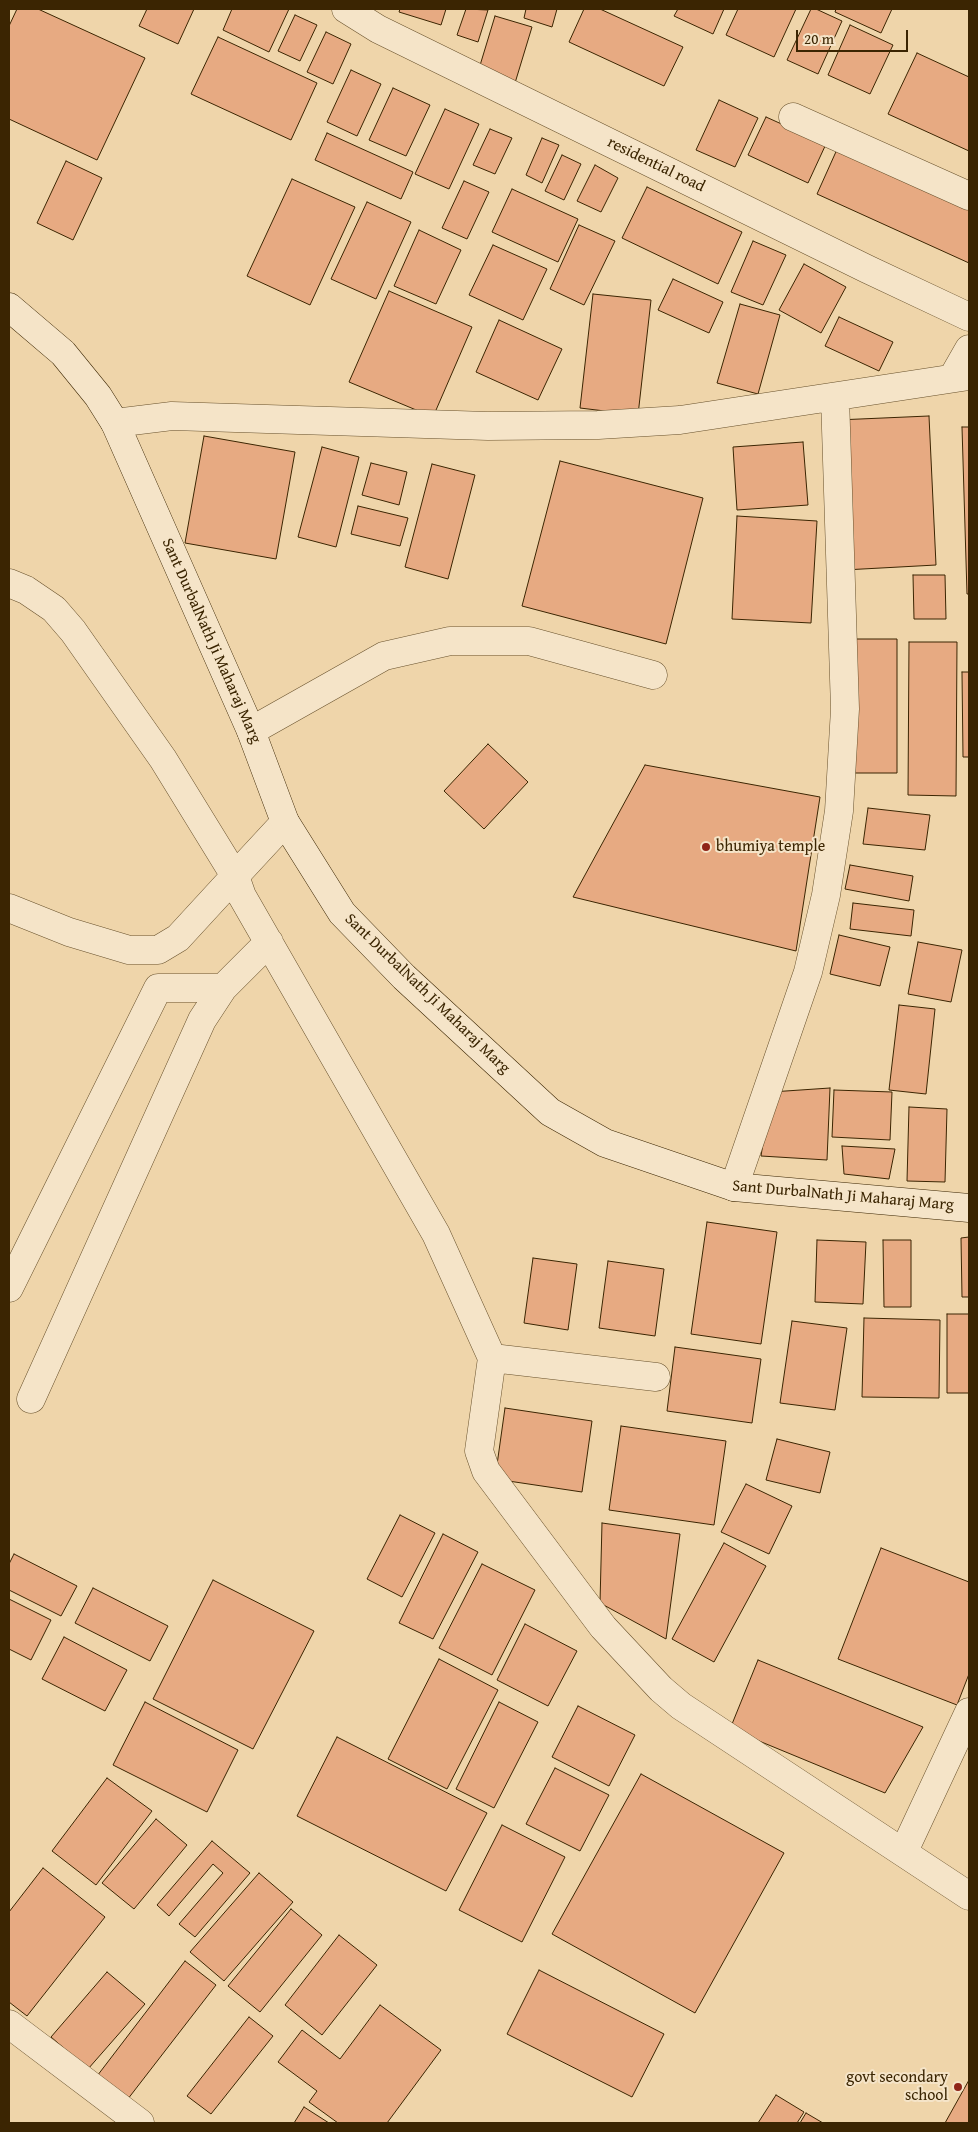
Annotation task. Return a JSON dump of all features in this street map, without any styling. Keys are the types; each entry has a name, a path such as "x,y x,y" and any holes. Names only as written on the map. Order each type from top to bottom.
{"street":[{"name":"residential road","path":"346,9 382,19 867,269 969,317"},
{"path":"793,117 969,196"},
{"name":"Sant DurbalNath Ji Maharaj Marg","path":"9,308 63,353 98,396 114,423 251,731 285,822 342,913 404,977 550,1112 605,1143 734,1188 969,1208"},
{"path":"114,423 172,416 488,426 598,425 680,420 961,377 969,349"},
{"path":"734,1188 808,972 826,895 839,811 845,709 835,397"},
{"path":"9,583 26,590 54,609 74,631 163,758 235,876 242,896 436,1234 492,1358 479,1451 480,1459 486,1471 602,1627 661,1689 682,1706 904,1851 969,1896"},
{"path":"251,731 384,656 450,641 529,641 653,675"},
{"path":"9,908 69,932 129,950 158,950 178,938 285,822"},
{"path":"31,1399 202,1020 223,988 269,942"},
{"path":"9,1288 158,988 223,988"},
{"path":"492,1358 656,1377"},
{"path":"904,1851 969,1712"},
{"path":"9,2024 140,2123"}],"building":[{"path":"17,9 38,9 145,58 97,160 9,119 9,26"},
{"path":"147,9 194,9 178,44 139,26"},
{"path":"232,9 289,9 269,52 223,30"},
{"path":"400,9 446,9 441,25 399,12"},
{"path":"466,9 488,10 478,42 457,35"},
{"path":"526,9 557,9 552,27 524,18"},
{"path":"584,9 600,9 683,47 664,86 569,42"},
{"path":"678,9 724,9 713,34 674,16"},
{"path":"738,9 796,9 774,57 726,35"},
{"path":"811,9 816,9 842,21 818,74 787,60"},
{"path":"836,9 892,9 881,33 835,12"},
{"path":"295,15 317,25 300,61 278,51"},
{"path":"495,16 532,27 515,83 478,72"},
{"path":"850,25 893,45 870,94 828,75"},
{"path":"326,32 351,44 333,84 307,72"},
{"path":"218,37 317,83 291,140 191,94"},
{"path":"917,53 969,77 969,151 888,114"},
{"path":"351,70 381,84 357,136 327,122"},
{"path":"393,88 430,105 406,156 369,140"},
{"path":"719,100 758,118 735,167 696,150"},
{"path":"445,109 479,124 449,189 415,174"},
{"path":"766,117 826,144 808,183 748,155"},
{"path":"490,129 512,138 495,174 473,165"},
{"path":"327,133 413,172 401,199 315,160"},
{"path":"542,138 559,145 542,183 526,175"},
{"path":"839,145 969,205 969,263 817,194"},
{"path":"562,155 581,164 564,200 545,191"},
{"path":"66,161 102,178 73,240 37,223"},
{"path":"595,165 618,178 601,212 577,201"},
{"path":"292,179 355,207 310,305 247,276"},
{"path":"464,181 489,192 467,239 442,228"},
{"path":"647,187 742,232 718,284 622,238"},
{"path":"512,189 578,219 558,262 492,232"},
{"path":"367,202 411,222 376,299 331,279"},
{"path":"579,225 615,241 584,305 550,289"},
{"path":"419,230 461,250 436,304 394,286"},
{"path":"753,241 786,255 763,305 731,292"},
{"path":"493,245 547,269 523,320 469,295"},
{"path":"804,264 846,287 821,333 779,310"},
{"path":"673,279 723,302 709,333 658,310"},
{"path":"389,291 472,327 433,417 349,382"},
{"path":"593,294 651,300 638,415 580,408"},
{"path":"740,304 780,315 758,394 717,383"},
{"path":"839,317 893,342 879,371 825,346"},
{"path":"499,320 562,349 538,400 476,372"},
{"path":"929,416 936,565 844,570 837,420"},
{"path":"962,427 969,427 969,594 967,594"},
{"path":"204,436 295,452 276,559 185,543"},
{"path":"803,442 808,505 737,510 733,447"},
{"path":"322,447 359,457 336,547 298,537"},
{"path":"560,461 703,498 666,644 522,606"},
{"path":"371,463 407,472 399,505 362,495"},
{"path":"432,464 475,475 448,579 405,567"},
{"path":"358,506 408,518 400,546 351,534"},
{"path":"737,516 817,521 811,623 732,619"},
{"path":"913,575 945,575 946,619 914,619"},
{"path":"856,639 897,639 897,773 855,773"},
{"path":"909,642 957,642 956,796 908,795"},
{"path":"962,672 969,672 969,757 963,757"},
{"path":"488,744 528,782 484,829 444,791"},
{"name":"bhumiya temple","path":"645,765 820,797 796,951 573,897"},
{"path":"868,808 930,815 925,850 863,844"},
{"path":"850,865 913,876 909,901 845,889"},
{"path":"853,903 914,910 911,936 850,929"},
{"path":"839,935 890,947 880,986 830,974"},
{"path":"918,942 962,950 951,1002 908,994"},
{"path":"899,1005 935,1009 926,1094 889,1090"},
{"path":"830,1088 827,1160 761,1156 771,1092"},
{"path":"834,1090 892,1092 890,1140 832,1137"},
{"path":"909,1107 947,1109 945,1182 907,1181"},
{"path":"842,1146 895,1149 889,1179 844,1174"},
{"path":"707,1222 777,1232 761,1344 691,1334"},
{"path":"969,1237 969,1297 962,1297 961,1238"},
{"path":"817,1240 866,1242 863,1304 815,1302"},
{"path":"883,1240 911,1240 911,1307 884,1307"},
{"path":"533,1258 577,1264 568,1330 524,1323"},
{"path":"608,1261 664,1269 655,1336 599,1328"},
{"path":"947,1314 969,1314 969,1393 947,1393"},
{"path":"864,1318 940,1320 939,1398 862,1397"},
{"path":"792,1321 847,1328 835,1410 780,1403"},
{"path":"675,1347 761,1359 752,1423 667,1411"},
{"path":"505,1408 592,1421 582,1492 495,1479"},
{"path":"621,1426 726,1441 714,1525 609,1510"},
{"path":"777,1439 830,1452 820,1493 766,1480"},
{"path":"746,1484 792,1506 769,1554 721,1532"},
{"path":"400,1515 435,1533 402,1597 367,1579"},
{"path":"602,1523 680,1534 666,1639 600,1603"},
{"path":"443,1534 478,1552 433,1639 399,1623"},
{"path":"724,1543 766,1566 714,1662 672,1639"},
{"path":"881,1548 969,1582 969,1674 957,1705 838,1659"},
{"path":"14,1554 77,1586 61,1616 9,1590 9,1564"},
{"path":"482,1564 535,1590 492,1675 439,1648"},
{"path":"213,1580 314,1631 253,1749 153,1699"},
{"path":"93,1588 168,1626 150,1661 75,1623"},
{"path":"9,1599 51,1620 31,1660 9,1649"},
{"path":"525,1624 577,1651 548,1706 497,1680"},
{"path":"64,1637 127,1670 105,1711 42,1679"},
{"path":"439,1659 498,1690 447,1789 388,1759"},
{"path":"758,1660 923,1727 885,1793 730,1729"},
{"path":"145,1702 238,1750 207,1812 113,1765"},
{"path":"499,1702 538,1722 494,1808 456,1789"},
{"path":"578,1706 635,1735 609,1786 552,1757"},
{"path":"337,1737 487,1813 446,1891 297,1816"},
{"path":"555,1768 609,1795 580,1851 526,1824"},
{"path":"641,1774 784,1853 695,2013 552,1934"},
{"path":"107,1778 152,1811 96,1885 52,1851"},
{"path":"156,1819 187,1845 134,1909 102,1883"},
{"path":"502,1825 565,1857 522,1942 459,1910"},
{"path":"212,1841 250,1873 195,1937 179,1924 223,1873 213,1864 169,1916 157,1905"},
{"path":"43,1868 105,1917 27,2016 9,2002 9,1912"},
{"path":"259,1873 293,1902 224,1981 190,1952"},
{"path":"291,1909 322,1935 260,2012 228,1986"},
{"path":"339,1935 377,1965 322,2035 285,2005"},
{"path":"185,1961 216,1985 124,2104 94,2080"},
{"path":"539,1970 664,2034 632,2097 507,2034"},
{"path":"107,1972 145,2004 88,2069 51,2037"},
{"path":"380,2005 441,2050 387,2123 338,2123 309,2102 317,2091 278,2062 302,2030 340,2059"},
{"path":"249,2017 273,2036 211,2114 187,2096"},
{"path":"969,2080 969,2123 945,2123"},
{"path":"776,2095 804,2112 797,2123 758,2123"},
{"path":"304,2107 329,2123 294,2123"},
{"path":"806,2113 823,2123 800,2123"}],"place":[{"name":"bhumiya temple","path":"706,847"},
{"name":"govt secondary school","path":"958,2087"}]}
